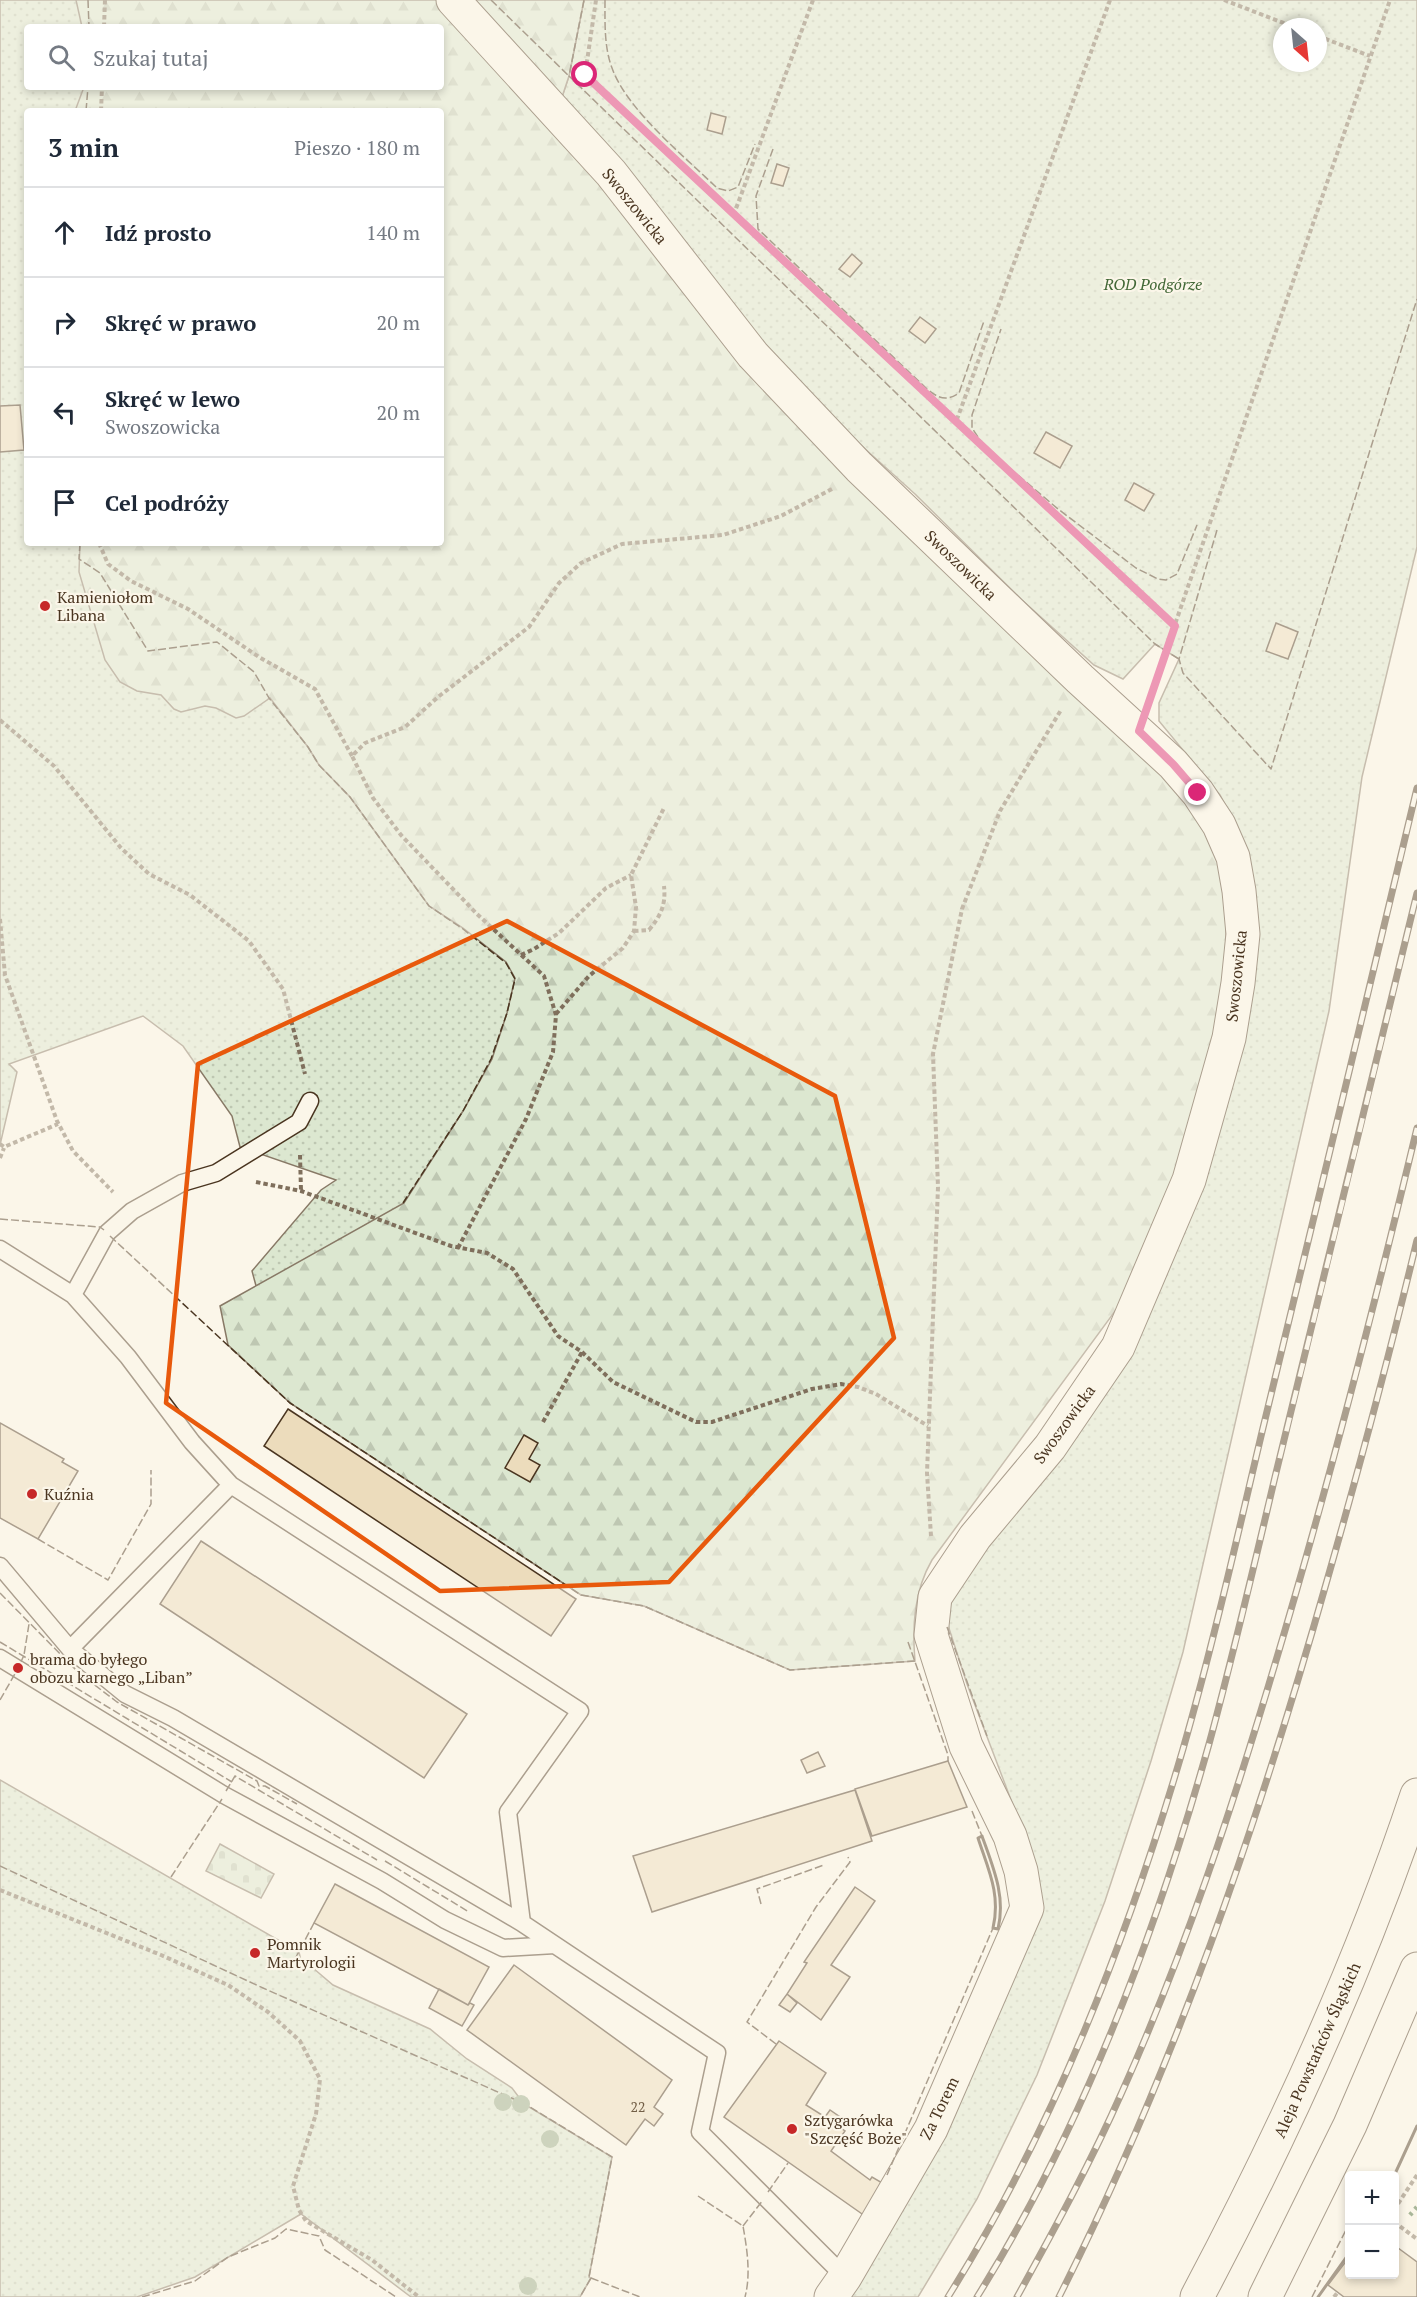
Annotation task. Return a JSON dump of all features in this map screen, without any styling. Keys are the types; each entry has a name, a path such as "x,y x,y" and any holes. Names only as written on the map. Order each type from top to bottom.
{"street":[{"name":"Swoszowicka","path":"453,0 610,173 753,356 859,466 1080,679 1173,764 1198,793 1219,825 1233,857 1243,934 1238,983 1228,1038 1189,1180 1118,1347 1050,1447 975,1537 934,1597 931,1635 966,1746 1010,1836 1021,1871 1027,1908"},
{"name":"Aleja Powstańców Śląskich","path":"1197,2297 1293,2109 1330,2025 1368,1932 1417,1795"},
{"name":"Za Torem","path":"838,2287 931,2129 1027,1908"},
{"path":"1264,2297 1350,2125 1417,1969"}],"lane":[{"path":"73,1295 107,1233 132,1211 183,1183 216,1173 298,1122 310,1101"},
{"path":"0,1249 73,1295 128,1357 192,1442 231,1485 579,1711 508,1812 522,1923"},
{"path":"70,1649 231,1485"},
{"path":"0,1566 70,1649 125,1694 173,1718 522,1923 717,2053 700,2132 838,2287"},
{"path":"0,1658 224,1795 382,1881 445,1920 503,1948 555,1945"}],"path":[{"path":"104,24 105,0"},
{"path":"596,0 585,75 1175,626"},
{"path":"734,214 813,0"},
{"path":"956,422 1110,0"},
{"path":"1224,0 1273,19"},
{"path":"1139,731 1390,0"},
{"path":"1327,39 1370,56"},
{"path":"101,108 102,90"},
{"path":"352,756 365,743 405,727 438,697 529,627 559,583 581,563 622,544 723,535 781,516 837,486 859,466"},
{"path":"100,546 108,564 131,581 188,609 259,657 315,689 373,798 401,835 477,914 544,976 556,1015 553,1052 526,1119 458,1248"},
{"path":"931,1540 927,1473 938,1187 933,1054 962,909 1000,811 1080,679"},
{"path":"0,720 54,766 121,848 149,874 190,895 249,941 283,989 301,1054 310,1101"},
{"path":"556,1015 589,976 622,948 634,931 636,907 631,875 664,808"},
{"path":"521,955 559,933 606,888 631,875"},
{"path":"634,931 649,930 661,915 665,900 664,886"},
{"path":"0,920 5,975 58,1124 73,1151 132,1211"},
{"path":"0,1158 2,1146 58,1124"},
{"path":"216,1173 301,1191 458,1248 487,1253 513,1269 558,1336 582,1352 613,1382 696,1422 712,1422 812,1389 841,1384 876,1394 929,1426"},
{"path":"543,1422 582,1352"},
{"path":"0,1890 162,1955 228,1985 268,2012 300,2041 320,2079 316,2114 293,2186 299,2210 306,2221 372,2260 419,2297"},
{"path":"1399,2204 1417,2175"},
{"path":"1399,2225 1417,2239"},
{"path":"1334,2297 1338,2292"}],"highlighted area":[{"path":"507,921 835,1096 894,1338 669,1582 440,1591 166,1403 198,1064"}],"green space":[{"path":"0,0 379,0 403,24 24,24 24,90 442,90 791,1668 644,1606 585,1593 286,1397 252,1271 321,1190 336,1180 240,1147 232,1116 183,1046 143,1016 9,1064 17,1072 0,1145"},
{"name":"Kamieniołom Libana","path":"76,0 443,0 1183,794 1204,828 1219,861 1226,897 1224,985 1207,1068 1172,1182 1124,1299 932,1560 918,1596 914,1635 915,1661 790,1670 644,1606 581,1595 290,1403 228,1345 220,1306 404,1203 463,1111 492,1059 507,1013 515,978 506,962 463,928 429,906 350,797 319,765 270,698 244,716 236,718 216,708 205,706 181,712 174,709 161,695 137,691 120,682 105,660 79,572 80,546 444,546 444,108 76,108 83,90 444,90 444,24 81,24"},
{"path":"464,0 584,0 569,76 560,103"},
{"name":"ROD Podgórze","path":"584,0 1417,0 1417,547 1362,777 1329,1011 1183,1652 1151,1761 1105,1901 1037,2075 977,2199 918,2297 845,2297 1035,1863 967,1684 945,1616 963,1576 1073,1436 1233,1082 1234,822 1220,795 1159,721 1159,703 1179,659 1155,644 1123,679 1094,665 1022,600 915,494 801,391 560,103 569,76"},
{"path":"0,1780 299,1952 301,1961 333,1985 430,2029 467,2059 512,2088 524,2104 612,2157 589,2277 591,2278 580,2297 411,2297 301,2214 195,2277 137,2297 0,2297"},
{"path":"220,1844 274,1874 261,1898 206,1871"}],"building":[{"path":"711,113 726,117 722,134 707,130"},
{"path":"777,164 789,168 783,186 771,183"},
{"path":"852,254 862,263 850,277 839,269"},
{"path":"920,317 936,329 925,343 909,331"},
{"path":"20,405 24,450 0,452 0,406"},
{"path":"1046,432 1072,446 1060,468 1034,453"},
{"path":"1134,483 1154,494 1144,511 1125,500"},
{"path":"1276,623 1298,632 1288,659 1266,651"},
{"path":"288,1409 576,1599 551,1636 264,1446"},
{"name":"Kuźnia","path":"0,1423 64,1459 62,1462 78,1471 38,1539 0,1518"},
{"path":"524,1435 538,1443 529,1459 540,1465 530,1482 505,1468"},
{"path":"201,1541 467,1714 424,1778 160,1604"},
{"path":"818,1752 825,1766 807,1773 801,1760"},
{"path":"948,1761 967,1807 872,1836 855,1789"},
{"path":"855,1790 872,1841 652,1912 633,1856"},
{"path":"335,1884 489,1967 468,2005 314,1923"},
{"path":"855,1887 875,1901 831,1965 850,1977 821,2020 787,1994 807,1963 804,1962"},
{"path":"514,1965 672,2080 654,2107 663,2114 654,2126 645,2119 626,2145 467,2030"},
{"path":"439,1989 468,2005 470,2003 474,2005 462,2026 429,2008"},
{"path":"787,1994 797,2003 790,2012 779,2005"},
{"name":"Sztygarówka \"Szczęść Boże\"","path":"779,2041 826,2073 806,2105 825,2117 830,2110 843,2119 838,2126 845,2131 831,2151 870,2180 872,2177 884,2184 865,2216 724,2117"},
{"path":"1399,2249 1417,2262 1417,2297 1344,2297 1328,2285 1345,2263 1345,2279 1399,2279"}],"railway":[{"path":"948,2297 1022,2167 1054,2100 1112,1962 1161,1821 1215,1631 1417,788"},
{"path":"977,2297 1015,2232 1083,2098 1140,1959 1188,1816 1235,1644 1417,893"},
{"path":"1017,2297 1085,2170 1122,2092 1145,2040 1206,1881 1259,1718 1314,1531 1417,1128"},
{"path":"1059,2297 1101,2210 1177,2033 1243,1853 1328,1577 1417,1240"}],"hedge":[{"path":"1410,2215 1417,2207"}],"fence":[{"path":"88,0 89,24"},
{"path":"491,0 569,76"},
{"path":"584,0 569,76 1155,644 1179,659"},
{"path":"605,0 606,43 609,60 619,84 643,116 673,147 717,188 728,191 738,187 755,144"},
{"path":"86,108 88,90"},
{"path":"773,149 756,196 758,229 935,395 946,398 959,393 984,321"},
{"path":"1217,530 1179,659 1183,673 1271,769 1417,299"},
{"path":"984,446 972,428 972,415 1001,329"},
{"path":"993,454 1058,509 1136,568 1158,579 1166,580 1177,574 1197,525"},
{"path":"80,546 79,559 100,573 148,651 217,642 254,672 269,698 308,747 319,765 350,797 429,906 506,963 515,979 507,1013 491,1059 463,1111 403,1203"},
{"path":"0,1219 100,1227 104,1230"},
{"path":"110,1236 290,1403 581,1595 644,1606 790,1670 915,1661"},
{"path":"38,1539 108,1580 151,1504 151,1470"},
{"path":"0,1593 79,1673 117,1702 257,1781 259,1786 265,1786 297,1804"},
{"path":"20,1664 24,1655 29,1624"},
{"path":"947,1627 987,1736"},
{"path":"0,1642 232,1782"},
{"path":"908,1642 948,1755 948,1761"},
{"path":"0,1700 16,1672"},
{"path":"226,1791 235,1776 377,1860"},
{"path":"171,1877 222,1799"},
{"path":"972,1811 982,1836"},
{"path":"776,2044 747,2022 816,1907 850,1862 848,1857"},
{"path":"385,1861 469,1912"},
{"path":"761,1904 757,1889 824,1865"},
{"path":"0,1866 263,1988 525,2104 612,2157 589,2277 591,2278 580,2297"},
{"path":"295,1959 314,1923"},
{"path":"887,2175 993,1928"},
{"path":"768,2192 788,2163"},
{"path":"698,2196 743,2226 748,2270 745,2297"},
{"path":"743,2226 763,2200"},
{"path":"1312,2297 1348,2225"},
{"path":"142,2297 195,2281 228,2257 275,2238 286,2229 319,2236 325,2250 396,2297"},
{"path":"591,2278 640,2297"}],"wall":[{"path":"982,1836 999,1893 998,1929 993,1928 994,1893 978,1838 982,1836"},
{"path":"1396,2171 1417,2126"},
{"path":"1318,2297 1345,2259"}],"place":[{"name":"Kamieniołom Libana","path":"45,606"},
{"name":"Kuźnia","path":"32,1494"},
{"name":"brama do byłego obozu karnego „Liban”","path":"18,1668"},
{"name":"Pomnik Martyrologii","path":"255,1953"},
{"name":"Sztygarówka \"Szczęść Boże\"","path":"792,2129"}],"route":[{"path":"585,75 1175,626 1139,731 1173,764 1198,793"}]}
